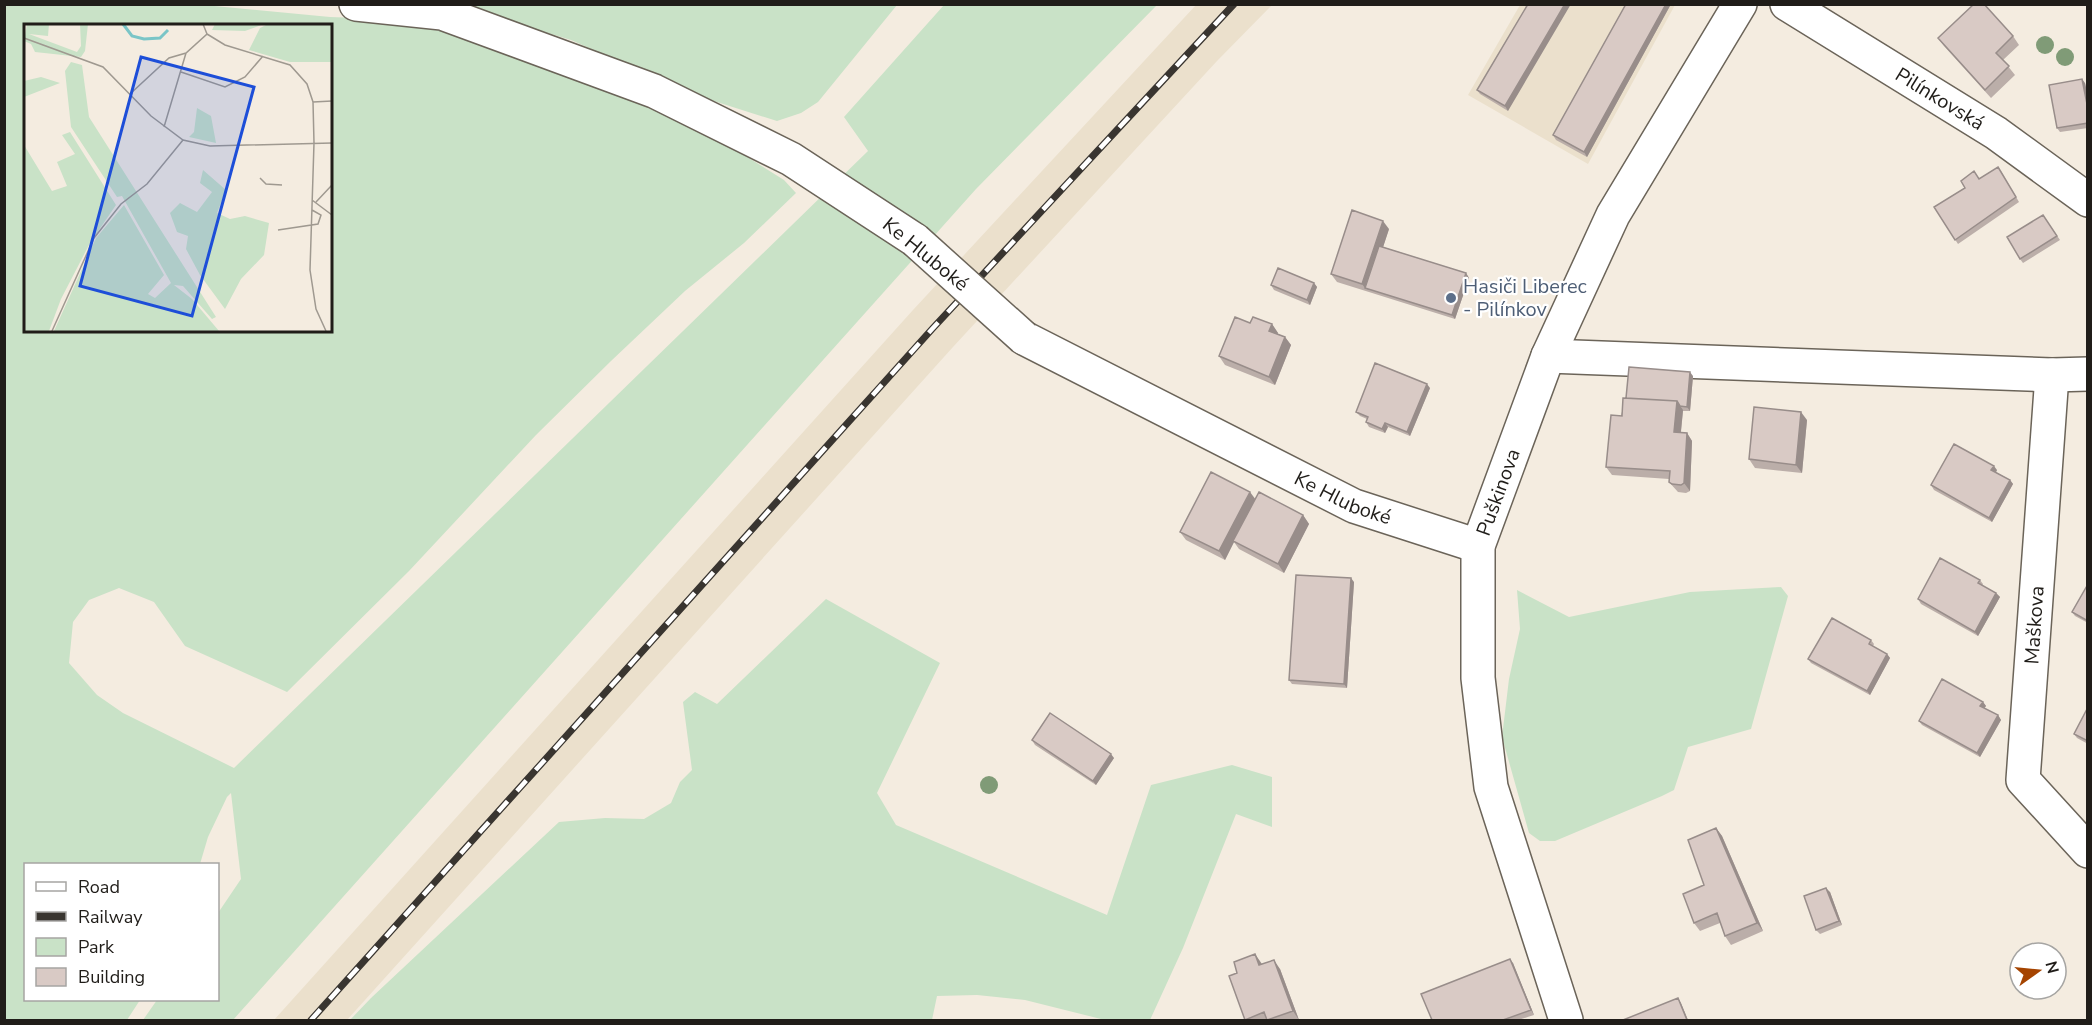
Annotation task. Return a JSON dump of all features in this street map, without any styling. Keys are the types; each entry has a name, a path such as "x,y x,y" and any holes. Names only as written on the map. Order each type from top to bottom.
{"street":[{"name":"Ke Hluboké","path":"356,4 442,13 654,91 791,159 915,240 1024,338 1354,506 1478,546"},
{"name":"Puškinova","path":"1566,1020 1491,787 1478,678 1478,546 1548,356 1613,215 1740,4"},
{"name":"Pilínkovská","path":"1787,4 1996,133 2088,200"},
{"path":"1548,356 2052,375 2088,374"},
{"name":"Maškova","path":"2052,375 2023,780 2088,851"}],"shaded area":[{"path":"1196,5 1272,5 1217,61 953,347 347,1020 274,1020 913,310"},
{"path":"1520,5 1675,5 1588,164 1468,95"}],"green space":[{"path":"5,5 204,5 330,17 385,19 444,30 621,91 741,153 784,180 796,193 744,243 685,291 611,361 536,435 409,571 287,692 185,646 154,602 119,588 89,600 73,622 69,663 97,695 123,713 234,768 868,151 844,117 944,5 1157,5 976,189 233,1020 143,1020 156,1001 219,1001 219,912 241,879 231,793 208,837 200,863 24,863 24,1001 139,1001 127,1020 5,1020"},
{"path":"455,5 897,5 818,102 801,113 777,121 695,95 571,40"},
{"path":"1781,587 1788,596 1751,729 1688,747 1674,790 1662,796 1555,841 1540,841 1529,833 1502,737 1509,679 1520,629 1517,590 1569,617 1690,592"},
{"path":"826,599 940,663 877,793 896,825 1107,915 1151,785 1232,765 1272,777 1272,827 1236,814 1183,948 1150,1020 1105,1020 1025,1000 977,995 937,996 932,1020 350,1020 559,822 605,818 644,819 671,803 680,782 692,770 683,702 695,692 717,704"}],"building":[{"path":"1528,4 1565,4 1505,106 1477,90"},
{"path":"1626,4 1666,4 1584,152 1553,135"},
{"path":"1974,4 1984,4 2013,36 1996,53 2009,66 1985,90 1938,38"},
{"path":"2082,79 2088,109 2088,123 2057,128 2049,85"},
{"path":"1998,167 2016,197 1955,240 1934,207 1965,188 1961,181 1974,171 1979,179"},
{"path":"1352,210 1383,221 1362,284 1331,274"},
{"path":"2043,215 2057,236 2020,259 2007,237"},
{"path":"1379,246 1466,273 1452,315 1365,288"},
{"path":"1278,268 1314,283 1307,300 1271,285"},
{"path":"1235,317 1250,323 1253,317 1272,324 1269,331 1285,337 1269,377 1219,356"},
{"path":"1375,363 1427,384 1407,432 1385,423 1382,429 1366,422 1368,417 1356,412"},
{"path":"1629,367 1690,372 1687,407 1680,406 1677,401 1626,398"},
{"path":"1623,398 1677,401 1674,432 1687,433 1684,483 1681,485 1669,482 1670,471 1606,467 1611,415 1622,416"},
{"path":"1754,407 1801,412 1796,465 1749,459"},
{"path":"1954,444 1994,466 1991,470 2010,480 1989,518 1931,485"},
{"path":"1211,472 1250,492 1219,551 1180,532"},
{"path":"1259,492 1303,515 1278,564 1233,541"},
{"path":"1940,558 1980,580 1978,583 1996,593 1975,632 1918,599"},
{"path":"1296,575 1351,578 1344,684 1289,680"},
{"path":"2088,584 2088,621 2072,612"},
{"path":"1832,618 1871,640 1869,644 1887,654 1867,691 1808,659"},
{"path":"1942,679 1983,702 1980,706 1998,715 1977,753 1919,721"},
{"path":"2088,707 2088,741 2074,734"},
{"path":"1050,713 1111,754 1093,781 1032,740"},
{"path":"1716,828 1757,923 1725,936 1717,913 1694,923 1683,894 1704,885 1688,840"},
{"path":"1826,888 1839,921 1816,930 1804,896"},
{"path":"1255,954 1259,965 1274,960 1293,1011 1267,1020 1264,1012 1245,1020 1229,976 1237,973 1234,962"},
{"path":"1510,959 1531,1010 1503,1020 1432,1020 1421,994"},
{"path":"1678,998 1687,1020 1623,1020"}],"railway":[{"path":"311,1020 933,328 1234,4"}],"place":[{"name":"Hasiči Liberec - Pilínkov","path":"1451,298"}]}
